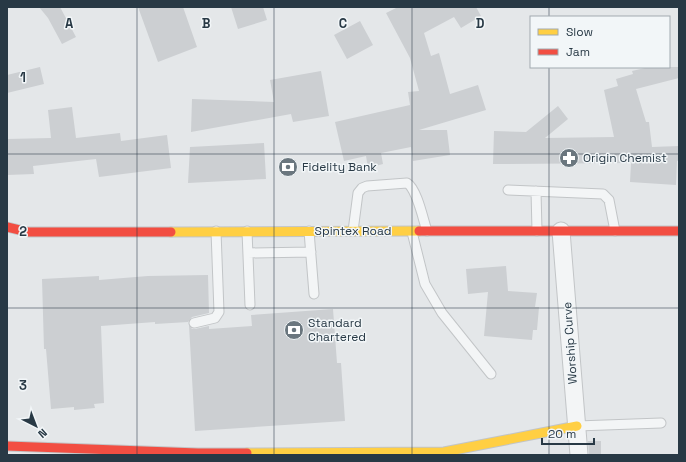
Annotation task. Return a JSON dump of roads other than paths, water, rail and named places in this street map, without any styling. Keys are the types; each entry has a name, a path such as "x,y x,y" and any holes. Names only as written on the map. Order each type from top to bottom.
{"main road":[{"name":"Spintex Road","path":"7,227 28,232"},
{"name":"Spintex Road","path":"7,237 28,232 679,232"},
{"path":"7,446 198,453 442,454 577,426"}],"street":[{"name":"Worship Curve","path":"561,231 579,455"}],"lane":[{"path":"353,231 358,193 362,188 407,182 414,191 427,231"},
{"path":"508,190 604,194 609,200 615,231"},
{"path":"536,191 537,231"},
{"path":"194,323 215,318 219,312 216,231"},
{"path":"247,231 250,305"},
{"path":"310,231 314,294"},
{"path":"412,231 425,284 442,313 491,374"},
{"path":"248,253 311,252"},
{"path":"577,426 661,423"}],"place":[{"name":"Origin Chemist","path":"569,158"},
{"name":"Fidelity Bank","path":"288,167"},
{"name":"Standard Chartered","path":"294,330"}]}
